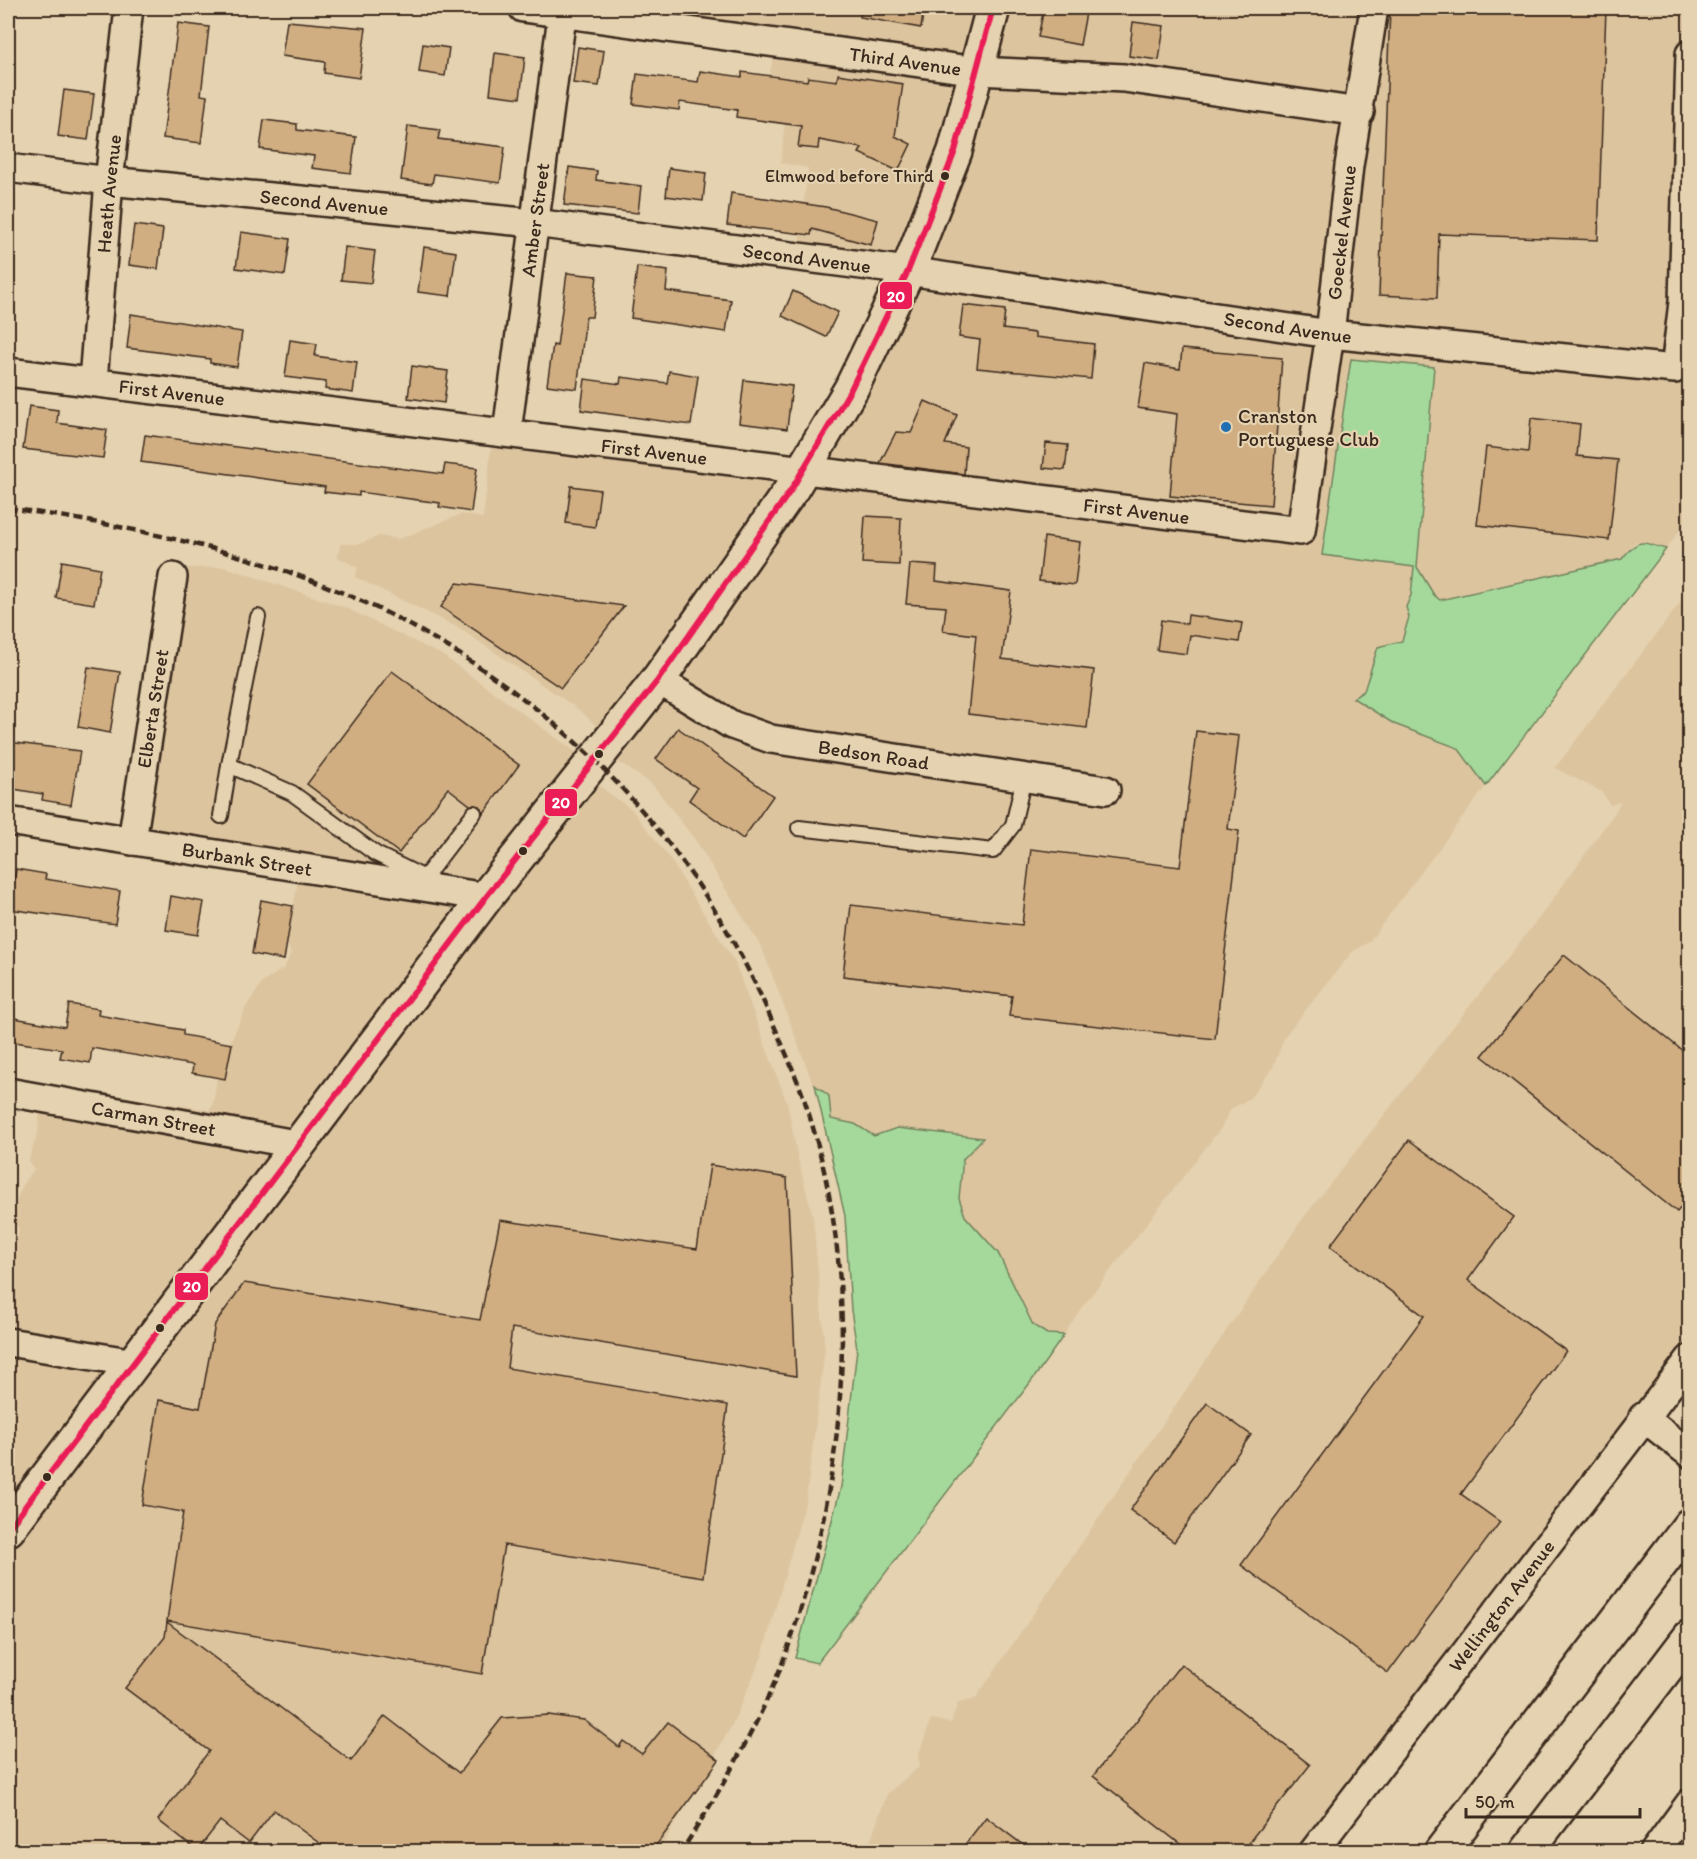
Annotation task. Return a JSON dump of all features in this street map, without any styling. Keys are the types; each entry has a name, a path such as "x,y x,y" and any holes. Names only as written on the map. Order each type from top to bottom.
{"main road":[{"path":"8,1529 301,1145 486,897 657,680 791,490 851,389 908,271 955,151 993,8"},
{"path":"1441,1851 1689,1525"},
{"path":"1526,1851 1689,1636"}],"street":[{"name":"Heath Avenue","path":"93,381 109,181 129,8"},
{"name":"Third Avenue","path":"524,8 562,10 977,71 1124,78 1359,111"},
{"name":"Goeckel Avenue","path":"1301,531 1330,334 1349,166 1374,8"},
{"name":"Amber Street","path":"507,432 562,10"},
{"path":"1688,117 1689,54"},
{"name":"Second Avenue","path":"8,168 109,181 534,223 908,271 1330,334 1675,369 1683,302 1688,117"},
{"name":"First Avenue","path":"8,372 1301,531"},
{"name":"Elberta Street","path":"132,841 173,577"},
{"name":"Bedson Road","path":"657,680 732,725 771,739 1106,790"},
{"name":"Burbank Street","path":"8,821 422,882 486,897"},
{"name":"Carman Street","path":"8,1092 301,1145"},
{"path":"8,1342 135,1363"},
{"name":"Wellington Avenue","path":"1314,1851 1689,1359"},
{"path":"1643,1417 1689,1454"},
{"path":"1654,1851 1689,1803"}],"lane":[{"path":"221,816 258,617"},
{"path":"229,765 292,793 376,854 422,882 474,813"},
{"path":"799,828 993,851 1013,825 1024,778"}],"shaded area":[{"path":"655,8 1689,8 1689,518 1666,549 1639,542 1634,543 1622,559 1441,600 1434,596 1414,564 1411,595 1406,607 1409,617 1402,641 1378,648 1364,691 1353,698 1394,724 1458,748 1486,786 1369,942 1352,952 1285,1036 1273,1067 1250,1098 1231,1109 1221,1128 1079,1311 1064,1335 1047,1334 1033,1325 998,1253 965,1216 959,1198 963,1159 982,1139 897,1128 874,1136 855,1124 831,1119 829,1096 813,1084 762,948 696,841 653,785 607,754 610,738 578,709 459,628 355,577 358,568 338,557 340,544 360,544 379,536 399,539 462,514 483,518 493,434 797,473 902,273 798,251 808,168 781,163 785,119 763,105 776,44 653,26"},
{"path":"225,567 344,607 442,655 591,763 589,778 632,810 668,856 735,963 788,1106 797,1155 813,1217 825,1349 806,1500 762,1656 731,1727 659,1851 8,1851 8,1238 17,1240 19,1229 9,1216 26,1179 34,1170 29,1160 38,1132 42,1086 52,1085 209,1110 213,1105 218,1071 246,1007 262,983 284,968 291,953 287,944 300,868 142,840 181,568"},
{"path":"1689,591 1689,1357 1312,1851 866,1852 887,1794 920,1766 918,1757 931,1719 951,1723 958,1703 975,1699 1301,1221 1549,905 1615,812 1620,802 1610,805 1602,792 1555,768"}],"green space":[{"path":"1351,359 1434,367 1417,567 1434,595 1440,600 1622,559 1632,547 1641,543 1666,549 1486,786 1458,748 1394,724 1353,698 1364,691 1378,647 1402,641 1409,617 1406,607 1411,595 1414,567 1322,555"},
{"path":"815,1085 829,1096 831,1119 855,1124 874,1136 897,1128 983,1138 963,1159 959,1198 965,1216 998,1253 1033,1325 1047,1334 1064,1335 817,1663 795,1658 841,1487 857,1349 851,1310 845,1216"}],"building":[{"path":"861,8 924,8 921,28 860,17"},
{"path":"1044,8 1086,13 1080,45 1038,37"},
{"path":"1390,8 1606,8 1598,240 1439,234 1437,298 1379,295"},
{"path":"287,21 366,28 359,78 324,73 325,62 282,56"},
{"path":"1133,22 1164,26 1159,60 1129,56"},
{"path":"178,23 209,27 201,95 207,96 201,143 163,138"},
{"path":"423,44 449,48 445,76 419,72"},
{"path":"578,47 604,51 599,86 573,83"},
{"path":"495,53 525,57 520,98 490,94"},
{"path":"700,71 742,77 742,72 807,81 808,77 837,81 838,74 903,84 895,136 911,144 898,171 859,153 862,148 819,140 818,149 798,147 801,126 736,117 737,110 680,102 679,110 633,104 637,74 698,82"},
{"path":"64,90 94,94 88,140 58,136"},
{"path":"264,120 297,124 297,130 356,137 351,173 312,168 314,156 260,149"},
{"path":"408,126 440,130 438,139 505,147 500,183 434,174 432,184 401,180"},
{"path":"569,167 597,171 596,180 641,186 638,213 564,205"},
{"path":"669,168 706,173 703,201 666,196"},
{"path":"731,193 826,207 878,220 871,245 812,229 811,235 727,225"},
{"path":"134,225 163,229 158,269 129,265"},
{"path":"241,232 290,239 285,275 236,268"},
{"path":"345,247 375,251 371,283 341,280"},
{"path":"424,247 456,252 450,296 418,292"},
{"path":"637,267 668,271 666,291 731,300 726,332 631,318"},
{"path":"567,273 597,276 592,317 586,317 577,389 547,385 553,345 557,346"},
{"path":"793,291 838,312 826,337 782,316"},
{"path":"963,305 1005,310 1003,329 1035,333 1035,337 1094,344 1091,379 977,368 980,340 959,337"},
{"path":"131,314 242,332 237,367 210,363 210,359 127,348"},
{"path":"290,340 317,344 315,356 357,362 353,393 325,389 326,382 285,377"},
{"name":"Cranston Portuguese Club","path":"1182,349 1282,358 1271,505 1170,496 1177,414 1138,408 1145,363 1180,369"},
{"path":"412,366 448,371 444,403 408,398"},
{"path":"669,371 698,376 691,425 581,410 585,379 620,384 621,377 667,383"},
{"path":"744,380 792,386 787,429 739,423"},
{"path":"925,401 957,415 945,444 966,447 964,474 880,463 896,432 911,433"},
{"path":"29,406 58,410 57,423 107,430 103,458 23,449"},
{"path":"1531,418 1580,424 1577,456 1618,460 1609,540 1477,525 1486,447 1528,452"},
{"path":"145,435 443,474 445,464 477,468 471,512 439,507 440,503 359,492 359,496 324,492 325,487 141,462"},
{"path":"1046,443 1068,445 1065,470 1043,468"},
{"path":"571,486 600,490 595,527 566,523"},
{"path":"865,516 901,518 899,565 862,563"},
{"path":"1044,537 1080,542 1075,585 1039,581"},
{"path":"62,561 100,568 94,604 56,598"},
{"path":"910,564 937,566 936,581 1011,591 1002,659 1094,670 1087,728 968,714 976,635 943,631 946,607 906,604"},
{"path":"457,583 624,606 561,688 441,607"},
{"path":"1188,615 1242,623 1239,642 1190,635 1187,654 1157,650 1161,620 1187,624"},
{"path":"88,667 120,672 110,733 78,727"},
{"path":"392,671 519,765 483,814 479,806 470,805 448,788 399,853 307,784"},
{"path":"678,728 773,796 743,839 689,800 697,788 656,759"},
{"path":"1196,731 1239,736 1228,829 1239,831 1215,1039 1009,1016 1012,996 843,976 851,905 1022,925 1031,849 1180,867"},
{"path":"8,742 80,751 71,805 42,800 43,794 8,788"},
{"path":"16,869 46,874 45,879 120,891 115,924 9,909"},
{"path":"171,896 204,902 198,935 166,930"},
{"path":"261,900 293,906 284,960 252,954"},
{"path":"1564,955 1689,1056 1689,1197 1677,1212 1482,1056"},
{"path":"69,1004 99,1009 98,1015 183,1030 183,1035 232,1044 225,1079 192,1073 193,1065 92,1048 90,1063 60,1058 62,1049 8,1041 8,1017 65,1027"},
{"path":"1409,1140 1514,1217 1468,1280 1566,1351 1461,1494 1500,1522 1388,1673 1241,1565 1424,1316 1330,1246"},
{"path":"710,1165 787,1178 796,1376 512,1328 507,1368 728,1405 703,1577 504,1545 482,1674 167,1621 183,1512 142,1505 159,1400 200,1408 215,1324 244,1283 480,1320 500,1220 697,1249"},
{"path":"1207,1403 1251,1435 1174,1542 1130,1510"},
{"path":"167,1622 351,1761 385,1716 459,1773 502,1718 549,1715 584,1720 619,1747 623,1741 642,1754 668,1722 719,1760 652,1851 330,1851 274,1810 249,1843 220,1821 197,1851 158,1820 209,1751 125,1688 165,1637"},
{"path":"1181,1664 1310,1765 1242,1851 1189,1851 1093,1776"},
{"path":"986,1817 1031,1851 960,1851"}],"railway":[{"path":"8,508 118,527 230,554 338,591 389,614 438,641 492,676 542,714 589,755 631,798 706,896 738,950 766,1007 798,1082 822,1162 835,1232 841,1303 841,1375 835,1447 824,1518 807,1588 785,1656 764,1707 738,1757 681,1852"}],"transit line":[{"name":"20","path":"8,1529 486,897 658,680 791,490 851,389 908,271 955,151 993,8"}],"place":[{"name":"Elmwood before Third","path":"945,176"},
{"name":"Cranston Portuguese Club","path":"1226,427"}]}
